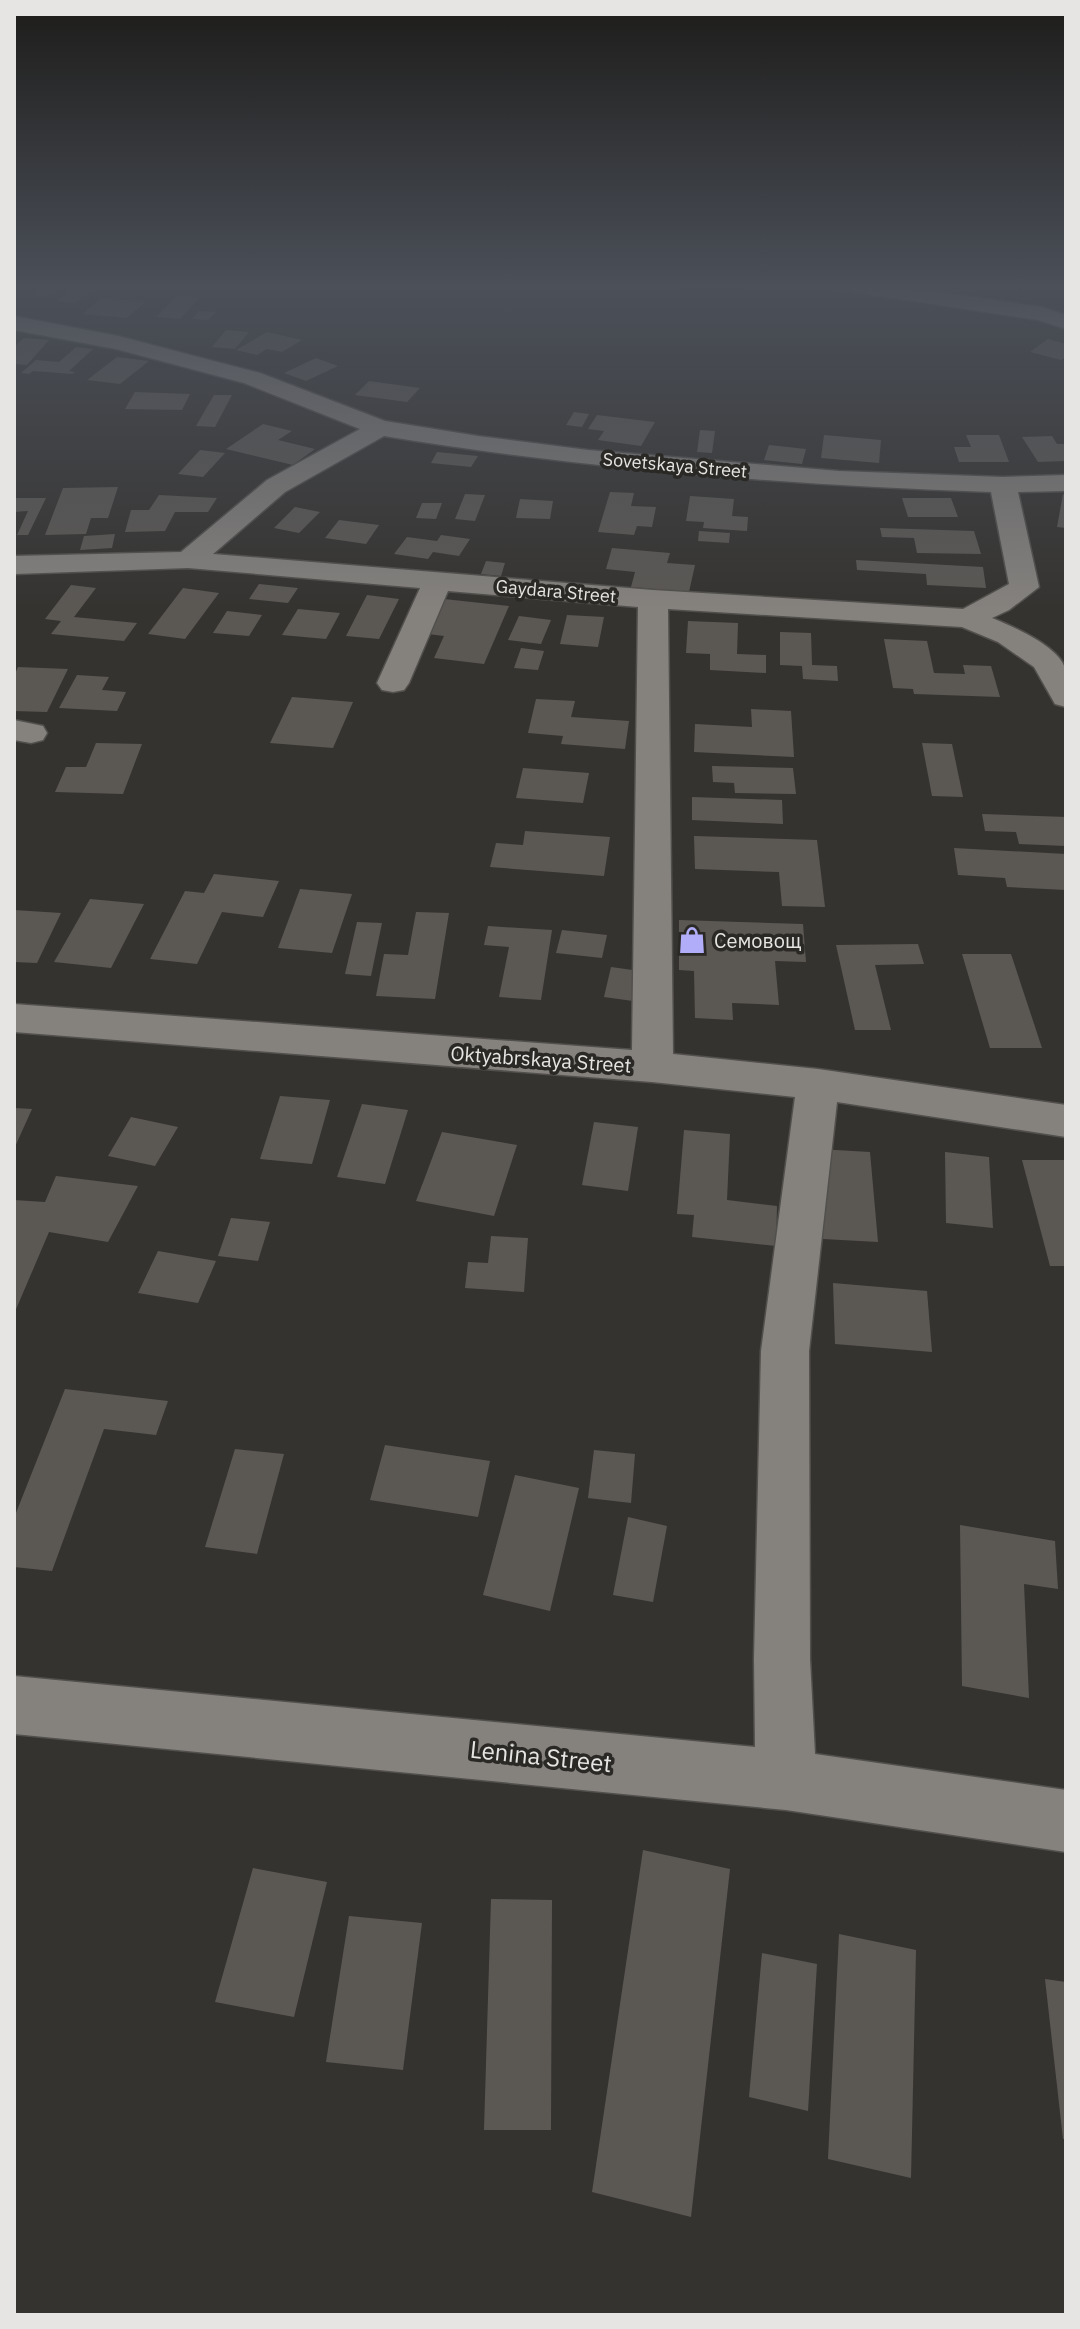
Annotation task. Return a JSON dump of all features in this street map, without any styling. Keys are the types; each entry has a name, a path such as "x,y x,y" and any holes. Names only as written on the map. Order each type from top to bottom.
{"street":[{"name":"Sovetskaya Street","path":"290,393 380,428 588,458 839,479 1003,485 1066,483"},
{"path":"188,560 276,486 380,428"},
{"path":"1003,485 1024,587 1046,661"},
{"name":"Gaydara Street","path":"14,565 188,560 653,599 967,618 1009,636 1046,661 1066,697"},
{"path":"393,683 438,581"},
{"path":"967,618 999,604 1024,587"},
{"path":"652,1067 653,599"},
{"name":"Oktyabrskaya Street","path":"14,1018 652,1067 818,1084 1066,1121"},
{"path":"786,1780 782,1659 785,1351 818,1084"},
{"name":"Lenina Street","path":"14,1705 786,1780 1066,1821"}],"building":[{"path":"135,393 190,394 182,410 125,409"},
{"path":"357,393 416,393 407,402 355,395"},
{"path":"214,395 232,395 215,427 196,426"},
{"path":"574,412 589,414 582,427 566,425"},
{"path":"597,415 655,422 641,446 598,440 604,431 588,429"},
{"path":"263,424 292,431 278,440 315,449 293,465 226,449"},
{"path":"700,430 715,431 712,453 697,452"},
{"path":"824,435 881,440 879,463 821,458"},
{"path":"966,435 999,435 1009,462 959,462 954,447 971,447"},
{"path":"1052,436 1057,444 1066,444 1066,461 1038,462 1022,437"},
{"path":"769,445 806,449 802,464 764,460"},
{"path":"200,450 225,453 203,477 178,474"},
{"path":"437,452 478,456 471,467 431,463"},
{"path":"118,487 108,518 91,518 86,534 45,535 63,488"},
{"path":"610,492 634,493 631,506 656,507 652,527 637,526 634,535 598,532"},
{"path":"465,494 485,495 475,521 455,519"},
{"path":"1063,494 1066,495 1066,528 1057,527"},
{"path":"159,495 217,498 208,512 175,512 165,531 125,532 131,510 149,510"},
{"path":"690,496 734,499 732,516 748,517 747,531 703,528 704,522 686,521"},
{"path":"14,498 46,498 28,535 17,535 28,511 14,512"},
{"path":"902,498 951,498 958,517 908,517"},
{"path":"520,499 553,501 550,519 516,518"},
{"path":"422,503 442,503 436,519 416,518"},
{"path":"295,507 320,512 299,533 274,528"},
{"path":"339,520 379,525 366,544 325,538"},
{"path":"880,528 974,531 981,554 917,553 914,538 882,537"},
{"path":"699,531 730,533 729,543 698,541"},
{"path":"115,534 112,548 80,550 84,536"},
{"path":"441,535 470,539 459,556 433,552 428,559 394,554 407,537 437,541"},
{"path":"612,548 670,553 667,563 695,565 689,592 631,587 635,572 606,569"},
{"path":"856,560 983,567 986,588 927,585 926,574 857,570"},
{"path":"486,561 505,563 501,576 481,574"},
{"path":"259,584 298,588 288,603 249,599"},
{"path":"71,585 96,588 74,617 137,623 124,641 51,634 61,621 45,619"},
{"path":"183,588 219,593 185,639 148,634"},
{"path":"367,595 399,599 379,639 346,636"},
{"path":"444,599 509,606 484,664 434,658 444,636 428,634"},
{"path":"298,609 340,613 326,639 282,635"},
{"path":"227,611 262,615 249,636 213,633"},
{"path":"567,615 604,617 598,647 560,644"},
{"path":"519,616 551,620 541,644 508,640"},
{"path":"688,621 738,623 737,654 766,655 766,673 710,670 710,654 686,653"},
{"path":"780,632 811,633 812,665 837,666 838,681 803,679 802,666 780,665"},
{"path":"884,639 927,641 934,673 965,674 963,665 991,666 1000,697 914,694 913,689 893,688"},
{"path":"521,648 544,651 538,670 514,668"},
{"path":"18,667 68,669 47,712 14,711 14,676"},
{"path":"77,675 109,677 102,690 126,692 117,711 59,708"},
{"path":"292,697 353,702 333,748 270,743"},
{"path":"536,699 575,701 571,717 629,721 625,749 561,744 563,736 528,733"},
{"path":"751,709 791,711 794,757 694,752 695,724 752,727"},
{"path":"96,743 142,744 123,794 55,792 66,767 86,767"},
{"path":"922,743 952,744 963,797 932,796"},
{"path":"712,766 793,768 796,794 735,793 734,783 713,782"},
{"path":"523,768 589,773 583,803 516,798"},
{"path":"692,797 782,800 783,824 692,820"},
{"path":"982,814 1066,817 1066,846 1019,844 1016,832 985,831"},
{"path":"525,831 610,837 604,876 490,867 496,843 523,845"},
{"path":"694,836 817,840 825,907 782,906 779,872 695,869"},
{"path":"954,848 1066,854 1066,890 1007,887 1005,878 958,875"},
{"path":"214,874 279,881 263,917 222,912 197,964 150,959 185,891 204,893"},
{"path":"300,889 352,894 332,953 278,948"},
{"path":"90,899 144,904 111,968 54,962"},
{"path":"14,910 61,913 37,963 14,962"},
{"path":"416,912 449,913 435,999 376,996 384,954 408,955"},
{"path":"679,920 803,924 806,962 775,961 779,1005 732,1003 733,1020 695,1018 694,971 679,970"},
{"path":"357,922 382,923 371,976 345,974"},
{"path":"488,926 552,930 541,1000 499,997 509,947 484,945"},
{"path":"562,930 607,935 602,958 556,953"},
{"path":"918,944 924,964 875,965 891,1030 855,1030 836,945"},
{"path":"962,954 1011,954 1042,1048 990,1048"},
{"path":"611,967 647,972 640,1002 604,997"},
{"path":"280,1096 330,1100 312,1164 260,1159"},
{"path":"362,1104 408,1110 385,1184 337,1177"},
{"path":"14,1108 32,1109 14,1149"},
{"path":"131,1117 178,1127 155,1166 108,1156"},
{"path":"594,1122 638,1127 628,1191 582,1185"},
{"path":"684,1130 730,1134 727,1200 777,1206 776,1246 692,1237 694,1215 677,1214"},
{"path":"442,1132 517,1145 494,1216 416,1201"},
{"path":"818,1149 870,1152 878,1242 823,1239"},
{"path":"945,1152 989,1157 993,1228 946,1223"},
{"path":"1022,1160 1066,1160 1066,1266 1050,1266"},
{"path":"56,1176 138,1186 108,1242 49,1232 14,1314 14,1200 45,1202"},
{"path":"231,1218 270,1222 258,1261 218,1256"},
{"path":"491,1236 528,1238 524,1292 465,1288 468,1262 488,1263"},
{"path":"158,1251 216,1261 198,1303 138,1293"},
{"path":"833,1283 927,1291 932,1352 835,1344"},
{"path":"65,1389 168,1401 156,1435 104,1429 52,1571 14,1567 14,1518"},
{"path":"385,1445 490,1461 478,1517 370,1500"},
{"path":"235,1449 284,1454 257,1554 205,1547"},
{"path":"594,1450 635,1454 631,1503 588,1498"},
{"path":"515,1475 579,1488 550,1611 483,1595"},
{"path":"628,1517 667,1526 653,1602 613,1595"},
{"path":"960,1525 1055,1541 1058,1589 1024,1584 1029,1698 962,1686"},
{"path":"643,1850 730,1869 691,2217 592,2192"},
{"path":"253,1868 327,1882 294,2017 215,2002"},
{"path":"491,1899 552,1900 551,2130 484,2130"},
{"path":"349,1916 422,1923 403,2070 326,2062"},
{"path":"839,1934 916,1950 911,2178 828,2159"},
{"path":"762,1953 817,1964 808,2111 749,2097"},
{"path":"1045,1979 1066,1982 1066,2139 1063,2139"}],"place":[{"name":"Семовощ","path":"692,940"}]}
